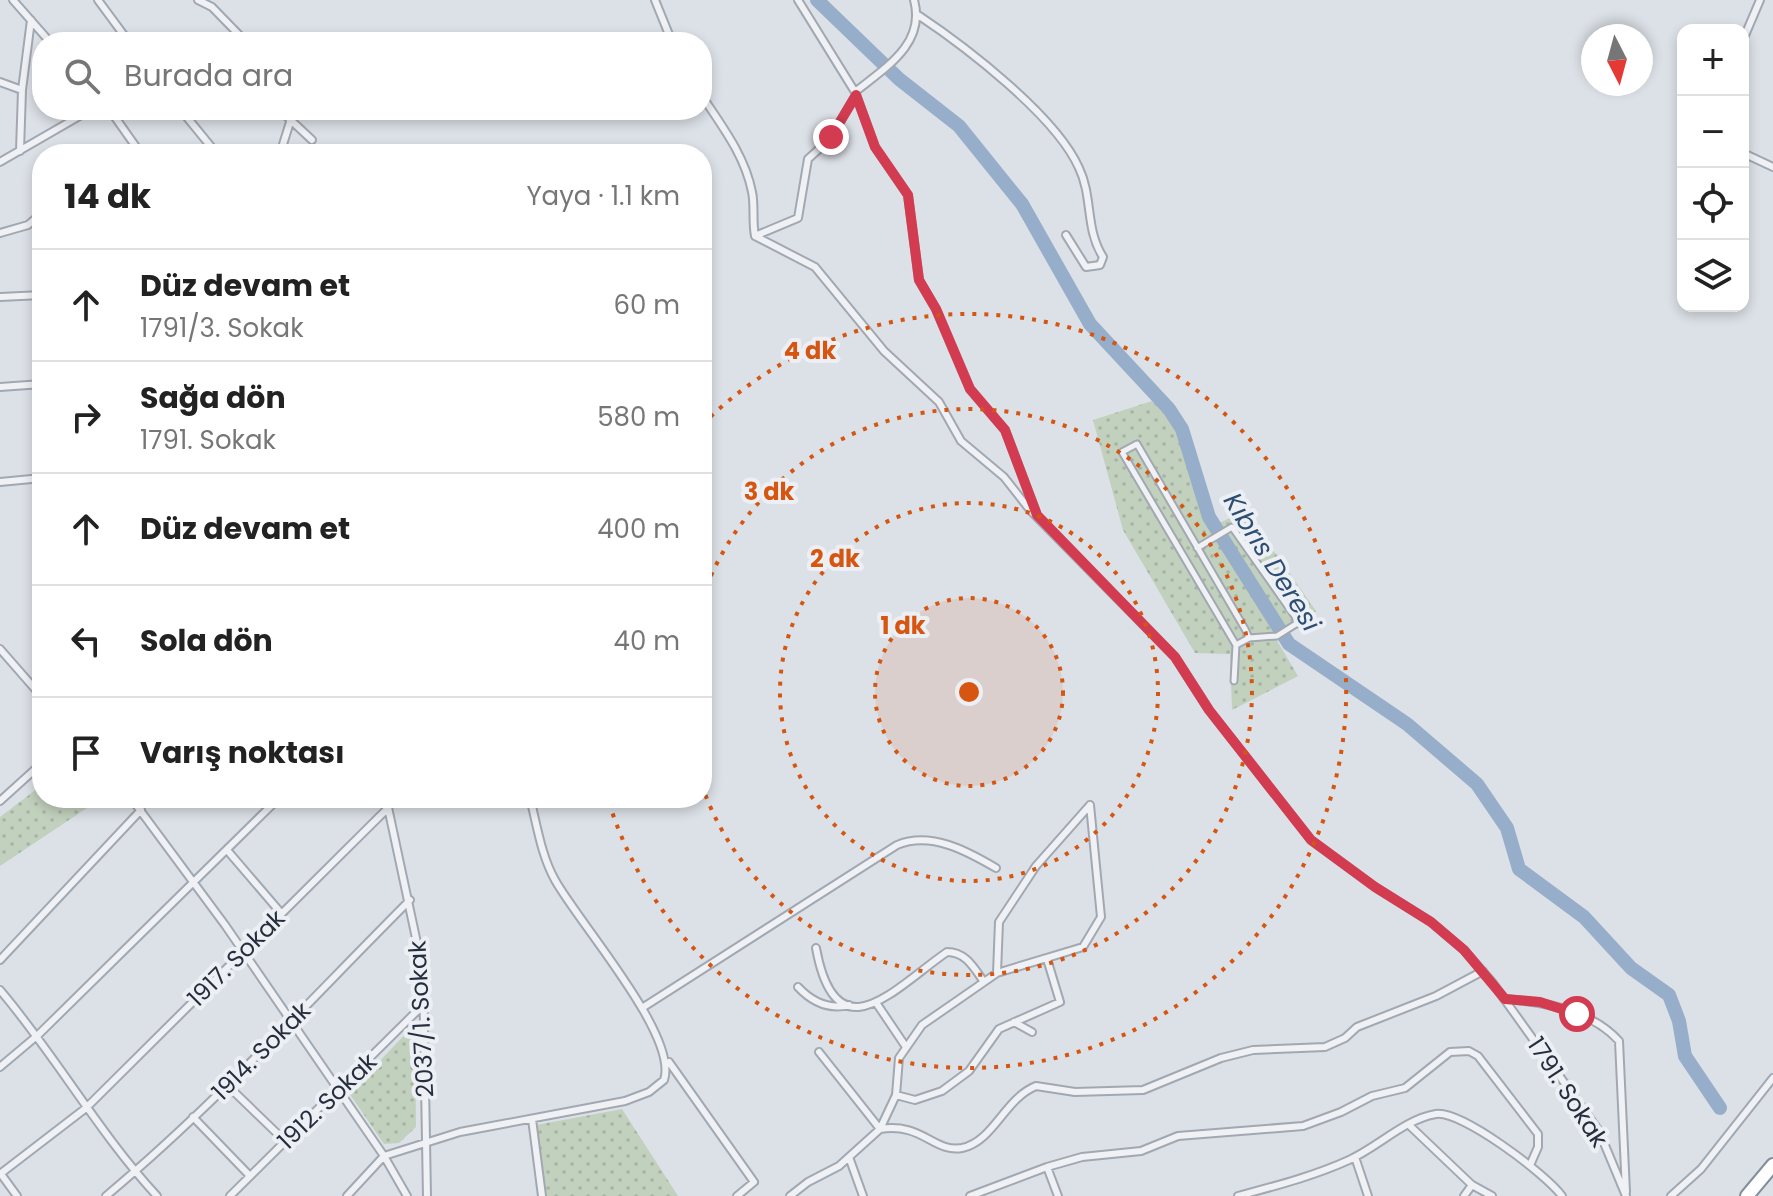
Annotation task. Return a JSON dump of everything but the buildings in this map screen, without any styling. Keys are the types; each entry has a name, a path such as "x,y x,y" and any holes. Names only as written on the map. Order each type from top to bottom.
{"highway":[{"path":"1747,1196 1773,1165"}],"street":[{"path":"13,0 41,32"},
{"path":"98,0 122,32"},
{"path":"198,0 212,7 236,32"},
{"path":"655,0 668,32"},
{"path":"798,0 855,93 875,147 908,195 919,280 936,309 970,389 1005,430 1037,515"},
{"path":"712,110 727,131 748,176 753,196 755,236 798,218 808,159 829,140 855,93 897,58 911,38 918,15 914,0"},
{"path":"1749,26 1760,0"},
{"path":"918,15 978,60 1064,143 1083,176 1091,230 1103,257 1100,265 1086,267 1066,235"},
{"path":"20,151 22,90 31,20"},
{"path":"1,85 22,90"},
{"path":"0,162 73,120"},
{"path":"117,120 134,144"},
{"path":"189,120 209,144"},
{"path":"283,144 290,122 312,140"},
{"path":"1749,156 1773,167"},
{"path":"0,233 32,222"},
{"name":"1791. Sokak","path":"755,236 815,267 884,351 935,396 961,441 1004,477 1175,657 1209,710 1311,840 1375,887 1431,922 1483,971 1599,1131 1626,1196"},
{"path":"0,297 32,295"},
{"path":"0,387 32,385"},
{"path":"1234,681 1236,645 1122,452 1137,444 1249,638"},
{"path":"0,482 32,479"},
{"path":"1197,548 1232,527 1299,622 1279,635 1249,638 1236,645"},
{"path":"0,649 32,686"},
{"path":"1,799 32,772"},
{"path":"790,1196 849,1157 880,1129 896,1095 899,1058 922,1025 997,973 1083,947 1101,917 1099,866 1090,805 1036,866 999,922 997,973"},
{"path":"0,1067 38,1035 269,808"},
{"name":"2037/1. Sokak","path":"388,808 420,951 427,1196"},
{"name":"1917. Sokak","path":"0,1174 86,1108 388,808"},
{"path":"532,808 543,852 556,882 642,1008 667,1059 754,1182 737,1196"},
{"path":"0,960 141,810 384,1156 407,1196"},
{"path":"642,1008 897,845 914,840 936,842 996,868"},
{"path":"227,850 281,913"},
{"name":"1914. Sokak","path":"106,1196 292,1024 338,970 410,900"},
{"path":"816,948 821,977 833,997 852,1004"},
{"path":"798,987 819,1004 836,1008 852,1004 877,1004 947,952 957,952 970,961 984,982"},
{"path":"896,1095 915,1100 942,1091 969,1071 992,1036 1014,1022 1060,1002 1047,959"},
{"path":"880,1129 916,1130 949,1149 965,1148 994,1126 1007,1106 1036,1086 1075,1092 1143,1090 1242,1052 1325,1047 1345,1038 1357,1027 1436,996 1483,971"},
{"path":"0,990 38,1035 86,1108 157,1196"},
{"path":"1505,999 1540,1002 1577,1014 1607,1028 1619,1041 1626,1196"},
{"path":"877,1004 906,1047"},
{"name":"1912. Sokak","path":"230,1196 423,1005"},
{"path":"1014,1022 1032,1032"},
{"name":"1791. Sokak","path":"1047,1167 1082,1157 1141,1151 1178,1136 1196,1133 1303,1126 1372,1096 1405,1088 1450,1052 1463,1051 1478,1056 1538,1134 1538,1147 1531,1163"},
{"path":"819,1052 880,1129"},
{"path":"347,1196 384,1156 427,1140 638,1098 664,1080 667,1059"},
{"path":"1671,1196 1701,1169 1773,1078"},
{"path":"227,1085 286,1142"},
{"path":"1238,1196 1282,1184 1355,1157 1409,1125 1437,1114 1453,1114 1531,1163 1562,1196"},
{"path":"193,1117 250,1176"},
{"path":"532,1119 542,1196"},
{"path":"1409,1125 1472,1185 1492,1196"},
{"path":"849,1157 863,1196"},
{"path":"1355,1157 1368,1196"},
{"path":"970,1196 1047,1167 1058,1196"},
{"path":"0,1174 17,1196"},
{"path":"1464,1196 1472,1185"}],"green space":[{"path":"1152,401 1173,420 1211,527 1238,514 1277,555 1316,611 1305,625 1276,639 1298,676 1232,710 1230,654 1195,653 1123,530 1093,420"},
{"path":"32,793 32,808 87,808 0,866 0,817"},
{"path":"415,1024 416,1127 399,1143 384,1144 349,1093"},
{"path":"622,1109 678,1196 545,1196 536,1125"}],"waterway":[{"name":"Kıbrıs Deresi","path":"817,0 899,79 959,126 1022,204 1090,324 1169,409 1182,429 1209,517 1289,644 1407,724 1477,784 1507,828 1519,869 1584,917 1631,968 1669,995 1679,1021 1685,1056 1720,1108"}],"route":[{"path":"831,137 834,127 856,95 875,147 908,195 919,280 936,309 970,389 1005,430 1037,515 1175,657 1209,710 1284,809 1311,840 1375,887 1431,922 1464,950 1505,999 1540,1002 1577,1014"}]}
